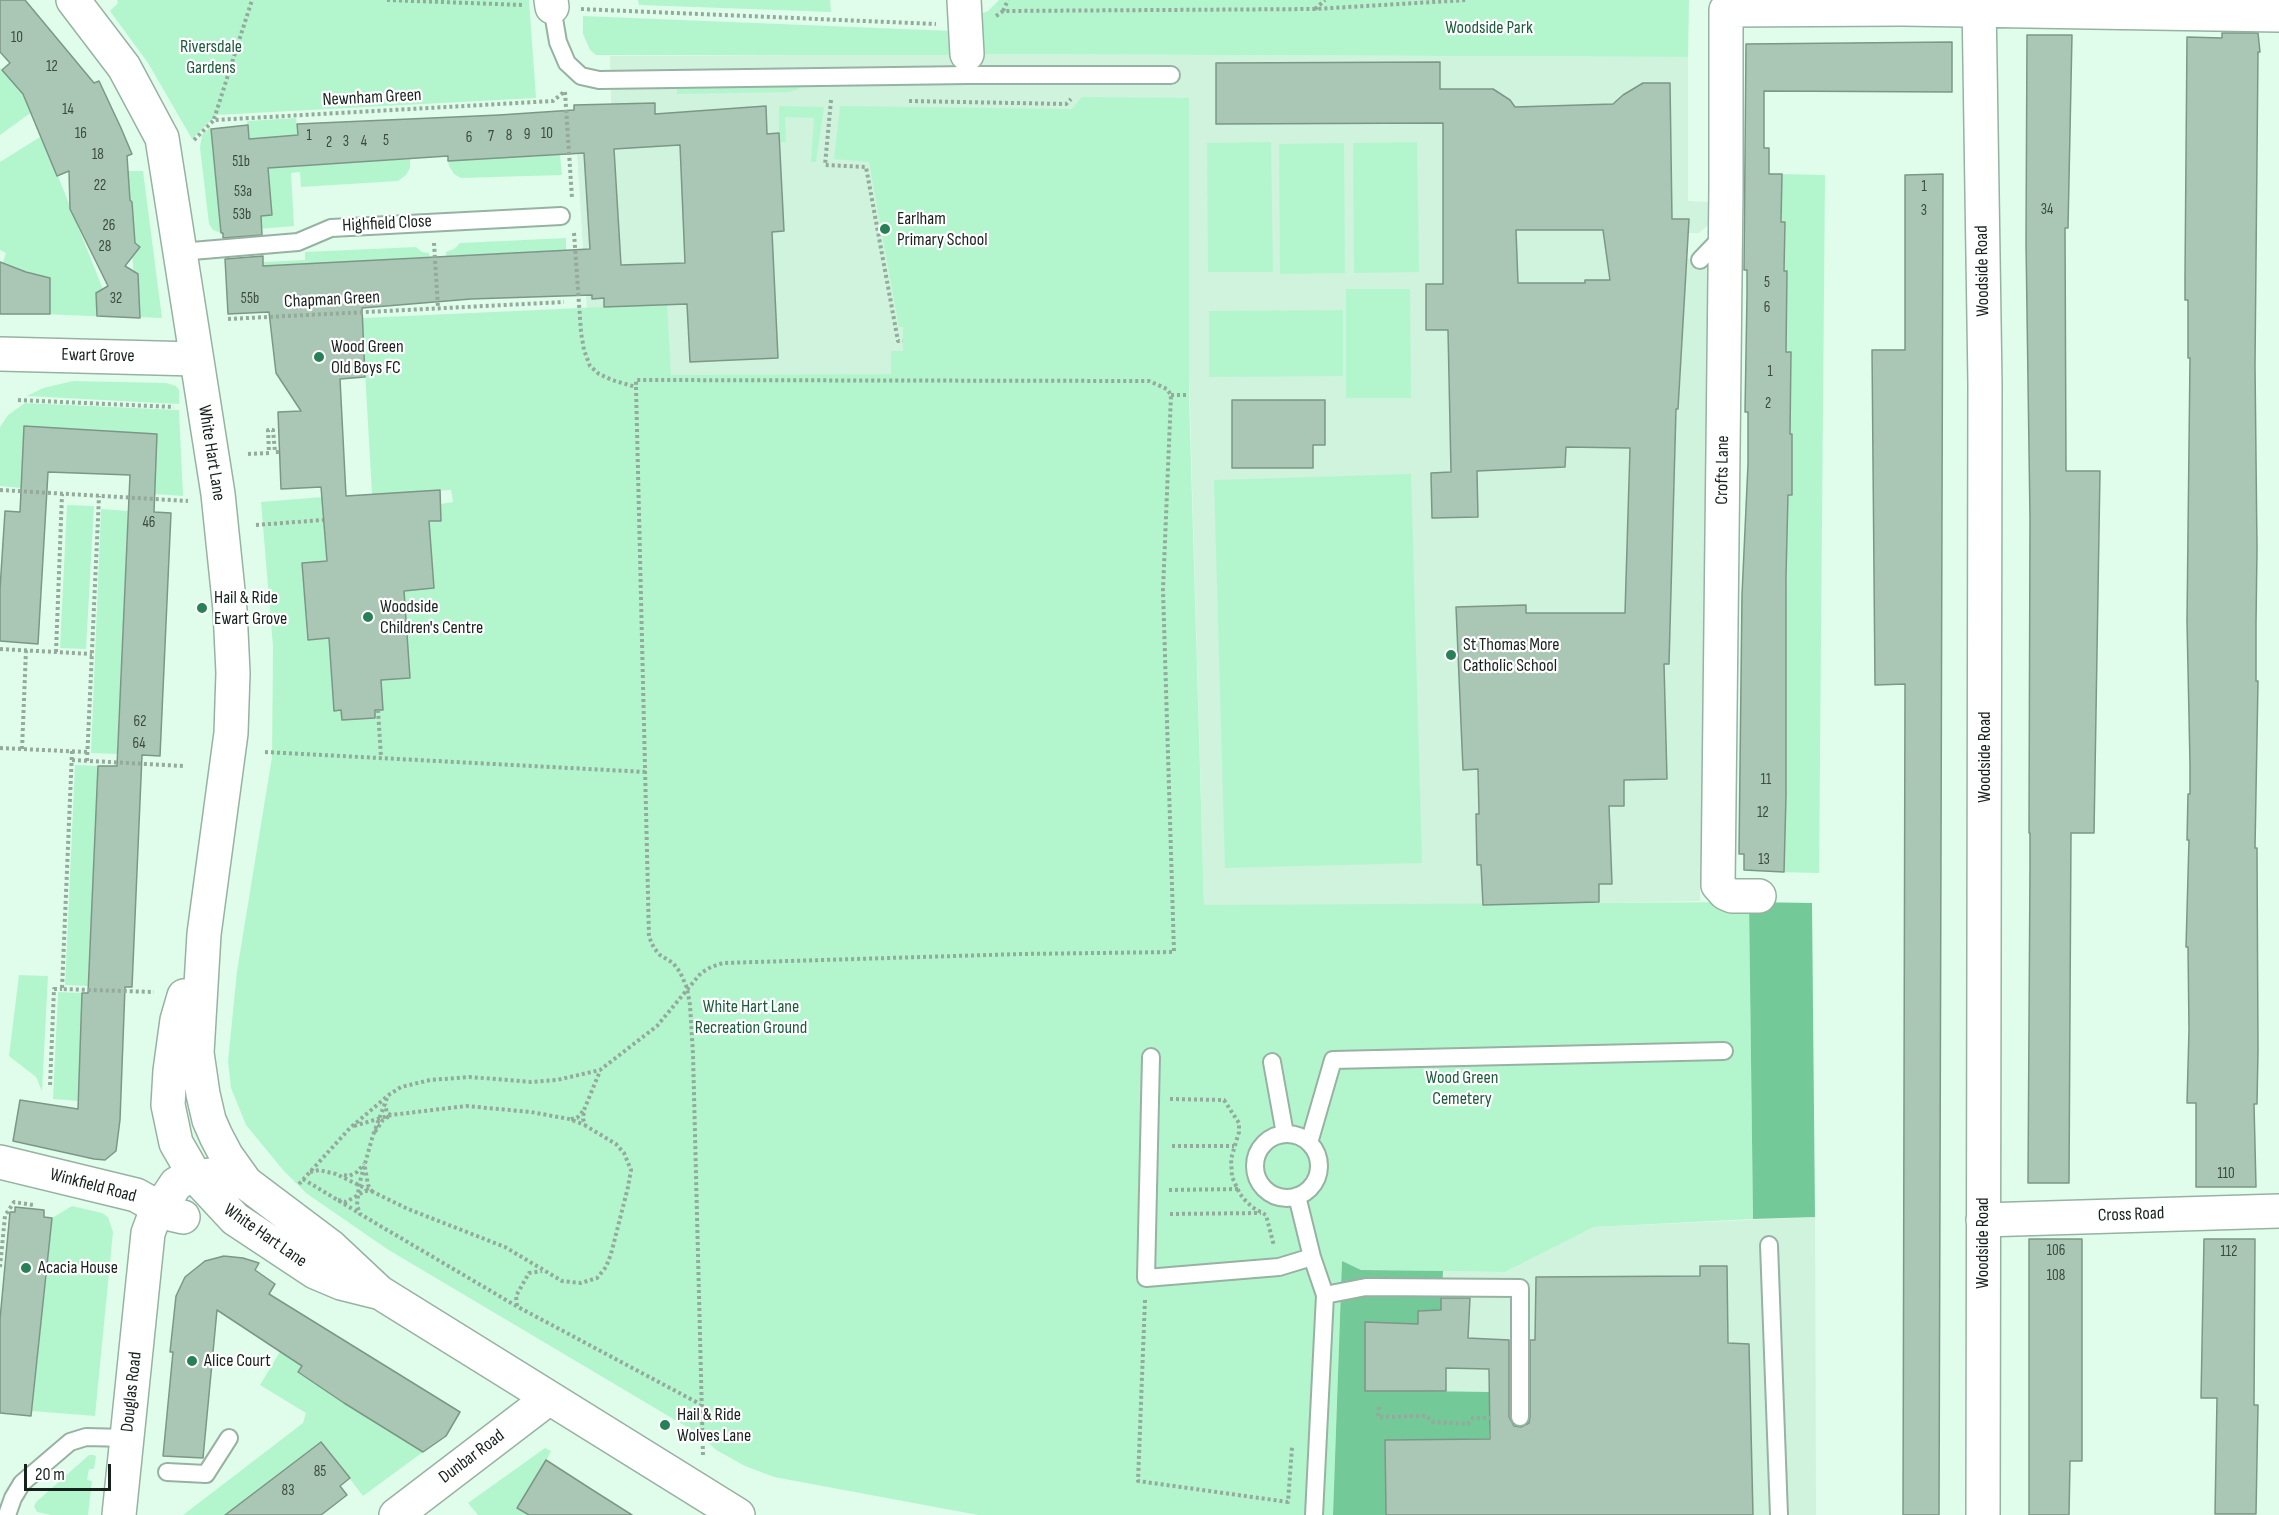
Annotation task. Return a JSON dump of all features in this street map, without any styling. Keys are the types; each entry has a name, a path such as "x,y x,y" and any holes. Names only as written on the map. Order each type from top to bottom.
{"street":[{"name":"White Hart Lane","path":"73,0 124,67 162,138 218,494 230,610 232,673 229,757 204,934 197,1053 209,1120 216,1136 246,1183 331,1247 379,1292 738,1515"},
{"name":"Crofts Lane","path":"1759,896 1732,896 1725,893 1718,885 1726,10 1979,6"},
{"path":"1979,6 2279,15"},
{"name":"Woodside Road","path":"1979,6 1985,407 1983,1515"},
{"name":"Ewart Grove","path":"0,354 196,359"},
{"name":"White Hart Lane","path":"204,934 177,1020 171,1061 168,1105 176,1143 178,1196 235,1219 315,1272 340,1282 379,1292"},
{"name":"Winkfield Road","path":"0,1162 136,1195 178,1196"},
{"path":"178,1196 216,1175 246,1183"},
{"name":"Douglas Road","path":"119,1515 148,1233 178,1196"},
{"name":"Cross Road","path":"1983,1220 2279,1211"},
{"name":"Dunbar Road","path":"396,1515 548,1399"}],"lane":[{"path":"553,5 561,53 574,70 589,79 610,81 974,26 1171,75"},
{"name":"Highfield Close","path":"180,252 298,242 331,228 433,222 566,210"},
{"path":"1700,260 1725,233"},
{"path":"1309,1143 1333,1060 1724,1052"},
{"path":"1151,1057 1146,1278 1279,1267 1312,1257"},
{"path":"1272,1062 1285,1134"},
{"path":"1285,1134 1300,1137 1309,1143 1319,1162 1318,1173 1314,1183 1307,1191 1297,1196 1277,1197 1268,1192 1256,1176 1255,1166 1261,1146 1285,1134"},
{"path":"1297,1196 1312,1257 1325,1295 1314,1515"},
{"path":"1769,1245 1779,1515"},
{"path":"1325,1295 1366,1287 1520,1288 1520,1417"},
{"path":"7,1515 22,1483 70,1442 86,1437 127,1438"},
{"path":"166,1472 206,1474 228,1438"}],"path":[{"path":"189,146 214,120 252,0"},
{"path":"387,0 553,5 974,26 1467,0"},
{"path":"974,26 1008,0"},
{"path":"1315,9 1325,0"},
{"name":"Newnham Green","path":"214,120 553,101 565,91 566,210"},
{"path":"831,100 825,165 866,167 898,341 903,341"},
{"path":"433,222 438,308"},
{"path":"573,228 581,332 590,366 599,375 636,387"},
{"name":"Chapman Green","path":"228,319 564,302"},
{"path":"298,1186 350,1128 401,1087 430,1080 470,1077 531,1082 571,1078 600,1070 657,1026 687,988 701,973 711,967 737,962 1174,952 1163,590 1171,395 1162,385 1149,381 636,380 649,937 660,955 674,963 687,988 693,1054 703,1456"},
{"path":"1171,395 1189,395"},
{"path":"18,400 180,407"},
{"path":"248,454 269,453 268,430 273,430 275,452 280,452"},
{"path":"0,490 192,501"},
{"path":"56,652 62,494"},
{"path":"87,761 99,496"},
{"path":"256,525 323,520"},
{"path":"0,649 92,654"},
{"path":"22,749 26,650"},
{"path":"378,710 381,757"},
{"path":"0,748 87,752"},
{"path":"62,989 72,751"},
{"path":"266,752 646,772"},
{"path":"72,760 183,766"},
{"path":"50,1085 54,989 155,992"},
{"path":"586,1126 583,1119 584,1110 600,1070"},
{"path":"360,1214 357,1205 359,1185 378,1119 390,1094"},
{"path":"1150,1099 1224,1100 1239,1123 1239,1132 1231,1159 1232,1177 1252,1207 1266,1215 1279,1267"},
{"path":"386,1101 387,1113 391,1115"},
{"path":"336,1174 408,1209 505,1247 562,1281 581,1283 597,1278 606,1268 611,1254 628,1187 629,1161 616,1144 586,1126 569,1119 486,1106 442,1108 391,1115 350,1128"},
{"path":"569,1119 577,1118 584,1110"},
{"path":"373,1135 383,1120 391,1115"},
{"path":"1149,1146 1234,1146"},
{"path":"310,1172 319,1170 349,1176 357,1172 365,1163"},
{"path":"365,1163 368,1185 372,1191"},
{"path":"303,1179 518,1307 701,1404"},
{"path":"1148,1190 1238,1189"},
{"path":"338,1200 346,1202 365,1191 372,1191"},
{"path":"0,1267 5,1216 14,1202 38,1205"},
{"path":"1147,1214 1262,1213"},
{"path":"518,1307 516,1296 530,1268 526,1260"},
{"path":"529,1273 543,1271"},
{"path":"1146,1278 1138,1481 1287,1502 1292,1444"},
{"path":"505,1299 516,1296"},
{"path":"1379,1407 1378,1417 1426,1416 1433,1422 1468,1424 1473,1418 1490,1419"}],"shaded area":[{"name":"St Thomas More Catholic School","path":"989,54 1688,57 1688,201 1709,202 1708,225 1699,233 1688,233 1687,259 1714,261 1700,901 1483,905 1204,905 1189,375 671,375 588,326 574,105 611,104 610,56"},
{"path":"1815,1217 1816,1515 1333,1515 1342,1261 1361,1270 1505,1272 1594,1227"}],"green space":[{"name":"Riversdale Gardens","path":"117,0 529,0 536,98 216,115 192,139 148,63 110,11 118,3"},
{"path":"638,0 830,0 831,12 639,5"},
{"name":"Woodside Park","path":"999,0 1689,0 1688,57 981,54 980,14 988,11"},
{"path":"583,16 953,31 954,55 596,55 590,50 583,34"},
{"path":"0,68 36,109 0,135"},
{"path":"799,84 799,89 789,92 677,94 677,87"},
{"name":"White Hart Lane Recreation Ground","path":"1082,97 1189,98 1189,395 1204,905 1749,902 1753,1219 1594,1227 1505,1272 1361,1270 1342,1262 1333,1515 978,1515 774,1477 745,1466 716,1450 702,1436 387,1249 306,1193 283,1170 246,1125 231,1088 228,1061 237,971 272,757 273,647 261,502 322,497 324,528 339,528 341,560 302,563 307,639 329,638 334,710 341,710 342,720 375,718 375,710 383,709 381,680 404,591 434,588 429,521 441,521 441,504 453,502 451,490 372,494 362,318 667,304 671,375 891,374 891,351 903,351 903,327 899,327 869,162 834,159 840,106 1072,109"},
{"path":"779,106 824,107 816,162 811,162 814,118 785,117 786,142 779,142"},
{"path":"296,118 300,166 410,159 410,168 406,175 398,181 301,187 300,172 291,173 294,226 258,229 257,216 272,214 269,185 249,139 247,121"},
{"path":"211,127 221,233 213,230 209,224 200,148 202,135"},
{"path":"40,137 52,161 114,317 42,314 27,290 0,271 6,253 0,250 0,162"},
{"path":"1271,142 1273,272 1208,272 1207,143"},
{"path":"1417,142 1419,272 1354,273 1353,143"},
{"path":"1344,143 1345,273 1280,274 1279,144"},
{"path":"560,155 562,175 461,178 454,174 448,161"},
{"path":"126,171 143,171 162,318 137,317"},
{"path":"1782,174 1825,175 1819,873 1777,872 1781,683 1786,679 1786,657 1779,607 1786,596 1787,576 1779,564 1781,524 1789,495 1780,486 1785,355 1790,352 1747,329 1781,314"},
{"path":"566,238 566,250 446,256 446,252 454,249 460,243"},
{"path":"416,247 422,252 429,253 429,257 306,264 308,311 267,312 263,262 305,260 305,252"},
{"path":"1346,289 1410,289 1411,398 1346,398"},
{"path":"1343,310 1343,376 1209,377 1209,311"},
{"path":"73,381 166,383 176,386 179,390 179,404 27,396 43,388"},
{"path":"25,403 179,410 183,496 154,494 157,434 24,427 21,488 0,486 0,427 8,415"},
{"path":"1411,474 1422,863 1225,868 1214,480"},
{"path":"67,505 94,506 86,649 60,648"},
{"path":"101,509 128,511 117,754 91,753"},
{"path":"75,765 98,766 88,986 65,985"},
{"path":"1749,902 1812,903 1815,1217 1753,1219"},
{"path":"19,975 48,976 42,1091 36,1077 9,1056"},
{"path":"58,992 82,993 79,1101 53,1099"},
{"path":"72,1206 102,1213 108,1217 113,1232 95,1416 32,1411 52,1218"},
{"path":"1342,1261 1361,1270 1443,1271 1441,1310 1418,1311 1418,1391 1490,1392 1489,1439 1385,1440 1386,1515 1333,1515"},
{"path":"302,1315 325,1329 298,1373 423,1452 363,1496 322,1443 244,1515 183,1515 303,1423 306,1413 260,1385"},
{"path":"545,1448 551,1451 525,1502 547,1515 478,1515 468,1503"},
{"path":"89,1455 96,1457 94,1469 89,1469 87,1480 92,1481 88,1515 51,1515 37,1512 34,1506 36,1502"}],"building":[{"path":"0,0 25,0 94,83 99,81 121,128 132,154 127,156 130,200 135,243 140,247 125,266 138,274 140,318 97,316 96,293 108,286 70,209 69,171 57,176 23,94 2,70 10,63 0,52"},
{"path":"2222,33 2258,33 2260,52 2258,52 2255,365 2256,681 2258,681 2255,848 2257,848 2258,1051 2257,1104 2254,1104 2256,1187 2196,1187 2196,1103 2187,1103 2189,1030 2188,947 2186,947 2190,764 2187,621 2190,358 2188,358 2188,300 2185,300 2187,37 2222,38"},
{"path":"2027,35 2072,35 2068,228 2065,228 2066,471 2100,471 2094,833 2071,833 2069,1183 2028,1183 2030,518 2026,243"},
{"path":"1952,42 1952,92 1764,91 1764,148 1769,148 1769,174 1782,174 1781,222 1785,222 1784,271 1787,271 1786,352 1791,352 1792,495 1788,495 1786,576 1786,796 1784,872 1744,870 1744,854 1739,854 1742,595 1748,464 1748,412 1745,412 1747,270 1744,270 1746,44"},
{"path":"1440,62 1440,89 1493,89 1510,100 1515,107 1613,104 1643,83 1670,83 1672,219 1689,219 1678,409 1676,409 1669,664 1664,664 1667,779 1624,780 1624,806 1609,806 1612,884 1599,884 1599,902 1483,905 1481,865 1477,865 1478,769 1463,770 1456,607 1526,605 1526,613 1625,613 1630,448 1566,447 1565,467 1477,471 1478,517 1432,518 1431,473 1451,472 1448,330 1426,330 1426,284 1443,284 1443,123 1216,124 1216,63","holes":["1516,230 1603,230 1610,280 1585,280 1585,283 1518,283"]},
{"path":"655,103 655,114 766,106 767,134 779,133 784,231 772,232 778,358 690,362 687,304 604,307 604,298 592,299 592,295 471,299 362,308 365,377 340,379 346,496 440,490 441,521 429,521 434,588 404,591 410,678 381,680 383,710 375,710 375,718 342,720 341,710 334,711 329,638 308,640 302,563 327,561 321,487 281,489 278,412 301,411 276,373 269,312 228,314 225,259 263,256 263,266 590,249 584,153 448,161 448,156 268,168 272,215 261,216 262,235 223,238 211,129 248,125 249,139 298,135 297,124 574,110 574,105","holes":["680,145 685,263 621,265 614,149"]},
{"path":"1943,174 1939,1515 1903,1515 1905,684 1875,685 1872,350 1905,350 1905,175"},
{"path":"0,262 50,278 50,314 0,314"},
{"path":"1232,400 1325,400 1325,445 1313,445 1313,468 1232,468"},
{"path":"24,426 157,434 154,512 171,513 160,756 142,755 132,987 125,987 120,1120 116,1151 105,1160 13,1141 20,1100 78,1109 82,993 88,993 98,766 117,766 130,475 48,472 38,644 0,641 0,589 5,511 20,512"},
{"name":"Acacia House","path":"15,1207 44,1210 44,1217 52,1218 31,1416 0,1413 0,1319 10,1212 15,1212"},
{"path":"2029,1239 2082,1239 2082,1461 2070,1461 2069,1515 2029,1515"},
{"path":"2204,1239 2255,1239 2254,1405 2258,1405 2256,1514 2215,1514 2217,1398 2201,1398"},
{"path":"224,1256 259,1263 255,1270 275,1284 269,1294 460,1412 446,1436 423,1452 298,1372 302,1366 217,1310 203,1458 163,1456 176,1296 185,1277 205,1261"},
{"path":"1700,1266 1727,1266 1728,1343 1749,1344 1753,1515 1386,1515 1385,1440 1490,1439 1489,1369 1446,1368 1446,1391 1365,1391 1365,1322 1418,1324 1418,1311 1441,1310 1441,1298 1470,1298 1468,1338 1509,1340 1509,1417 1514,1426 1521,1427 1529,1423 1530,1417 1530,1340 1535,1340 1536,1277 1700,1276"},
{"path":"321,1442 350,1478 340,1486 347,1495 321,1515 225,1515"},
{"path":"546,1460 632,1515 529,1515 517,1508"}],"place":[{"name":"Earlham Primary School","path":"885,229"},
{"name":"Wood Green Old Boys FC","path":"319,357"},
{"name":"Hail & Ride Ewart Grove","path":"202,608"},
{"name":"Woodside Children's Centre","path":"368,617"},
{"name":"St Thomas More Catholic School","path":"1451,655"},
{"name":"Acacia House","path":"26,1268"},
{"name":"Alice Court","path":"192,1361"},
{"name":"Hail & Ride Wolves Lane","path":"665,1425"}],"park label":[{"name":"Wood Green Cemetery","path":"1462,1088"}]}
